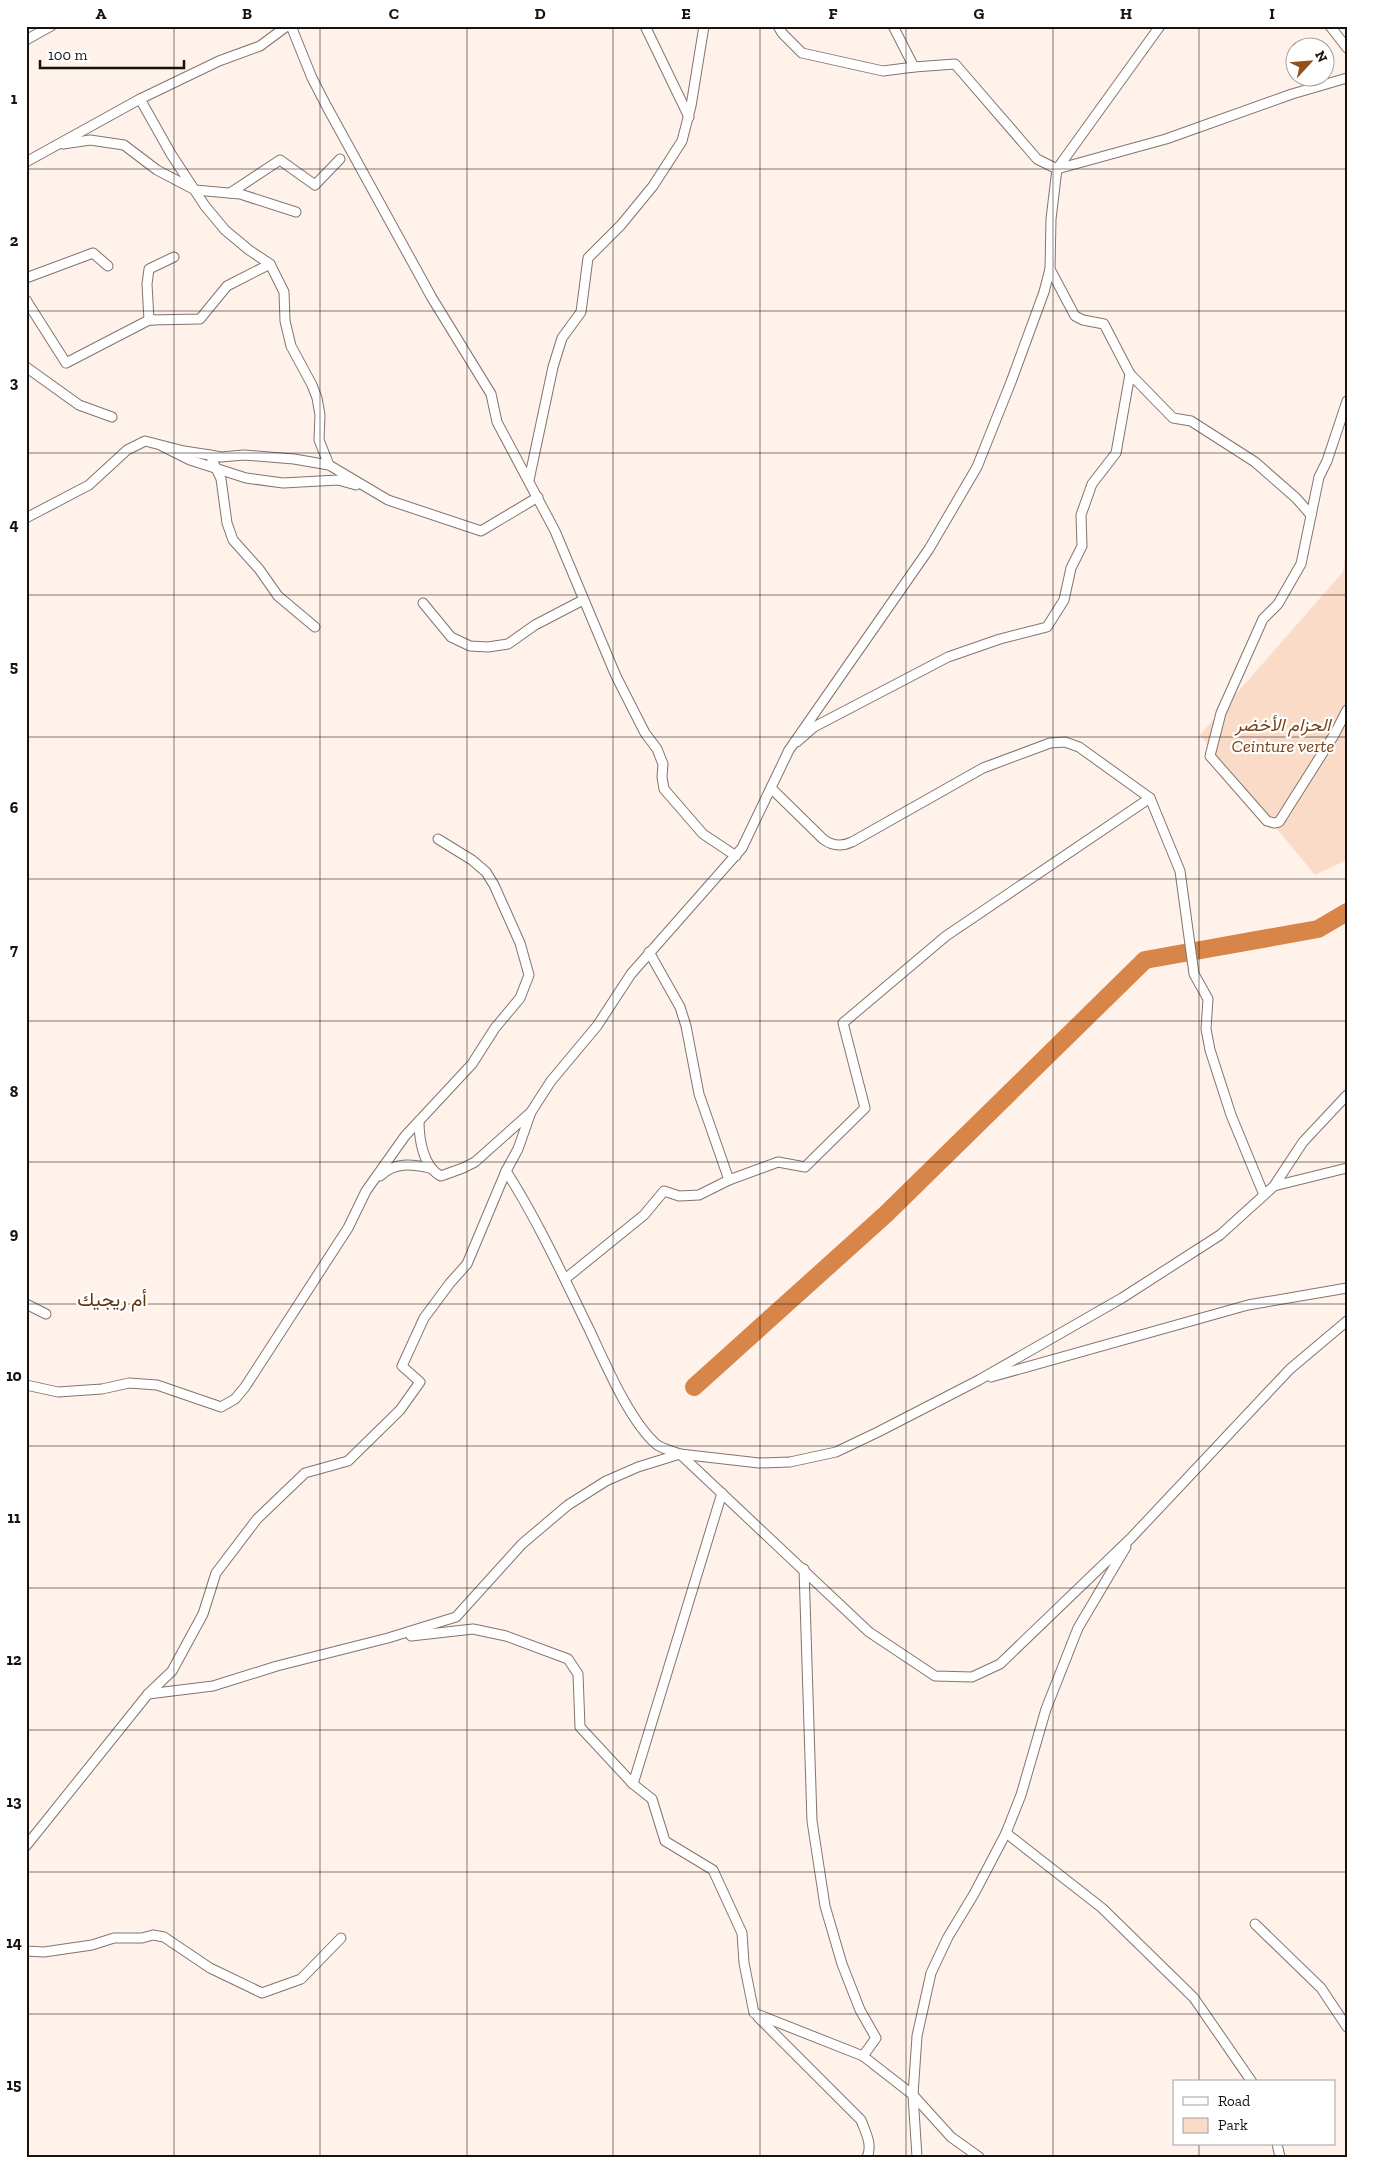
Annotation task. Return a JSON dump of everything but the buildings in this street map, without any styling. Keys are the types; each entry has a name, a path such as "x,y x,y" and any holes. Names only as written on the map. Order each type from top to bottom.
{"street":[{"path":"26,40 51,26"},
{"path":"26,162 140,99 220,61 260,46 289,26 312,78 432,298 491,394 498,422 555,530 616,676 644,732 657,749 663,764 662,777 664,789 703,834 736,856"},
{"path":"646,26 688,117"},
{"path":"529,480 562,338 580,312 588,258 621,225 653,186 682,141 704,26"},
{"path":"778,26 782,33 802,54 883,71 955,64 1042,162 1057,169 1166,139 1292,94 1347,78"},
{"path":"893,26 914,67"},
{"path":"26,1846 148,1694 172,1671 203,1614 216,1573 257,1519 305,1472 348,1461 400,1410 420,1382 402,1366 424,1318 467,1264 506,1171 518,1149 532,1112 551,1081 597,1026 631,974 742,848 789,750 929,549 977,467 1044,292 1050,269 1050,219 1057,169 1160,26"},
{"path":"1330,26 1347,48"},
{"path":"140,99 171,154 195,190 225,230 248,250 268,263 284,292 285,320 291,346 317,398 320,415 319,440 329,466"},
{"path":"58,144 90,140 124,146 157,170 195,190 240,194 296,212"},
{"path":"230,193 280,160 315,185 340,159"},
{"path":"26,278 93,253 108,266"},
{"path":"149,320 147,284 149,270 174,257"},
{"path":"26,300 66,363 149,320 196,319 223,288 268,263"},
{"path":"1050,269 1075,316 1083,320 1104,324 1130,374 1173,418 1191,421 1254,462 1283,485 1311,515"},
{"path":"26,367 79,405 112,417"},
{"path":"789,750 814,728 948,657 1000,639 1047,627 1064,600 1071,568 1082,546 1082,515 1092,484 1116,453 1130,374"},
{"path":"1347,401 1327,461 1319,478 1301,564 1278,604 1263,619 1221,713 1210,756 1267,821 1279,822 1334,735 1347,710"},
{"path":"26,518 89,485 127,450 146,441 162,446 220,457 244,454 294,459 329,466 388,500 481,531 538,497"},
{"path":"162,446 190,460 228,473 263,480 310,483 338,480 366,487"},
{"path":"210,455 221,479 227,523 233,540 259,569 278,596 315,627"},
{"path":"423,603 451,637 470,646 488,648 508,644 535,625 583,600"},
{"path":"771,788 823,839 828,843 840,845 852,842 983,768 1050,742 1065,742 1079,746 1150,798 1180,871 1194,974 1208,1000 1206,1029 1210,1050 1231,1115 1264,1195"},
{"path":"565,1279 644,1215 664,1191 679,1196 699,1195 729,1180 778,1162 805,1167 865,1108 843,1023 946,936 1150,798"},
{"path":"26,1385 58,1392 102,1389 129,1383 156,1384 221,1407 235,1399 245,1387 348,1228 366,1191 419,1121 472,1064 495,1028 520,998 529,975 520,943 494,885 486,872 472,860 438,839"},
{"path":"649,952 680,1007 686,1026 699,1094 729,1180"},
{"path":"506,1171 523,1198 565,1279 613,1381 643,1429 657,1445 680,1454 759,1463 790,1462 836,1452 979,1380 1122,1298 1220,1235 1274,1186 1302,1142 1347,1095"},
{"path":"366,1191 390,1168 402,1164 429,1168 440,1176 476,1162 532,1112"},
{"path":"419,1121 423,1150 429,1168"},
{"path":"1274,1186 1347,1168"},
{"path":"979,1380 1248,1305 1347,1288"},
{"path":"26,1304 46,1314"},
{"path":"680,1454 869,1632 935,1676 972,1677 1000,1664 1130,1538 1290,1369 1347,1321"},
{"path":"148,1694 213,1686 286,1664 388,1638 456,1617 522,1544 568,1505 606,1481 680,1454"},
{"path":"633,1784 722,1493"},
{"path":"917,2157 913,2095 917,2036 931,1973 948,1937 974,1894 1006,1833 1021,1795 1046,1709 1078,1628 1130,1538"},
{"path":"804,1569 812,1821 826,1906 842,1964 860,2010 876,2038 863,2056"},
{"path":"388,1638 473,1629 506,1636 568,1659 578,1674 580,1727 633,1784 652,1799 666,1841 713,1870 742,1933 744,1963 754,2013 861,2120 868,2137 869,2153 867,2157"},
{"path":"1006,1833 1102,1908 1194,1998 1251,2080"},
{"path":"1256,1924 1321,1988 1347,2027"},
{"path":"26,1951 44,1952 92,1945 114,1938 142,1938 153,1935 164,1937 210,1968 262,1993 301,1979 341,1938"},
{"path":"754,2013 863,2056 913,2095 951,2137 979,2157"}],"green space":[{"name":"الحزام الأخضر Ceinture verte","path":"1347,543 1347,860 1315,875 1200,735 1343,572"}],"waterway":[{"path":"694,1387 886,1214 1145,960 1318,929 1347,912"}],"district":[{"name":"أم ريجيك","path":"112,1299"}]}
